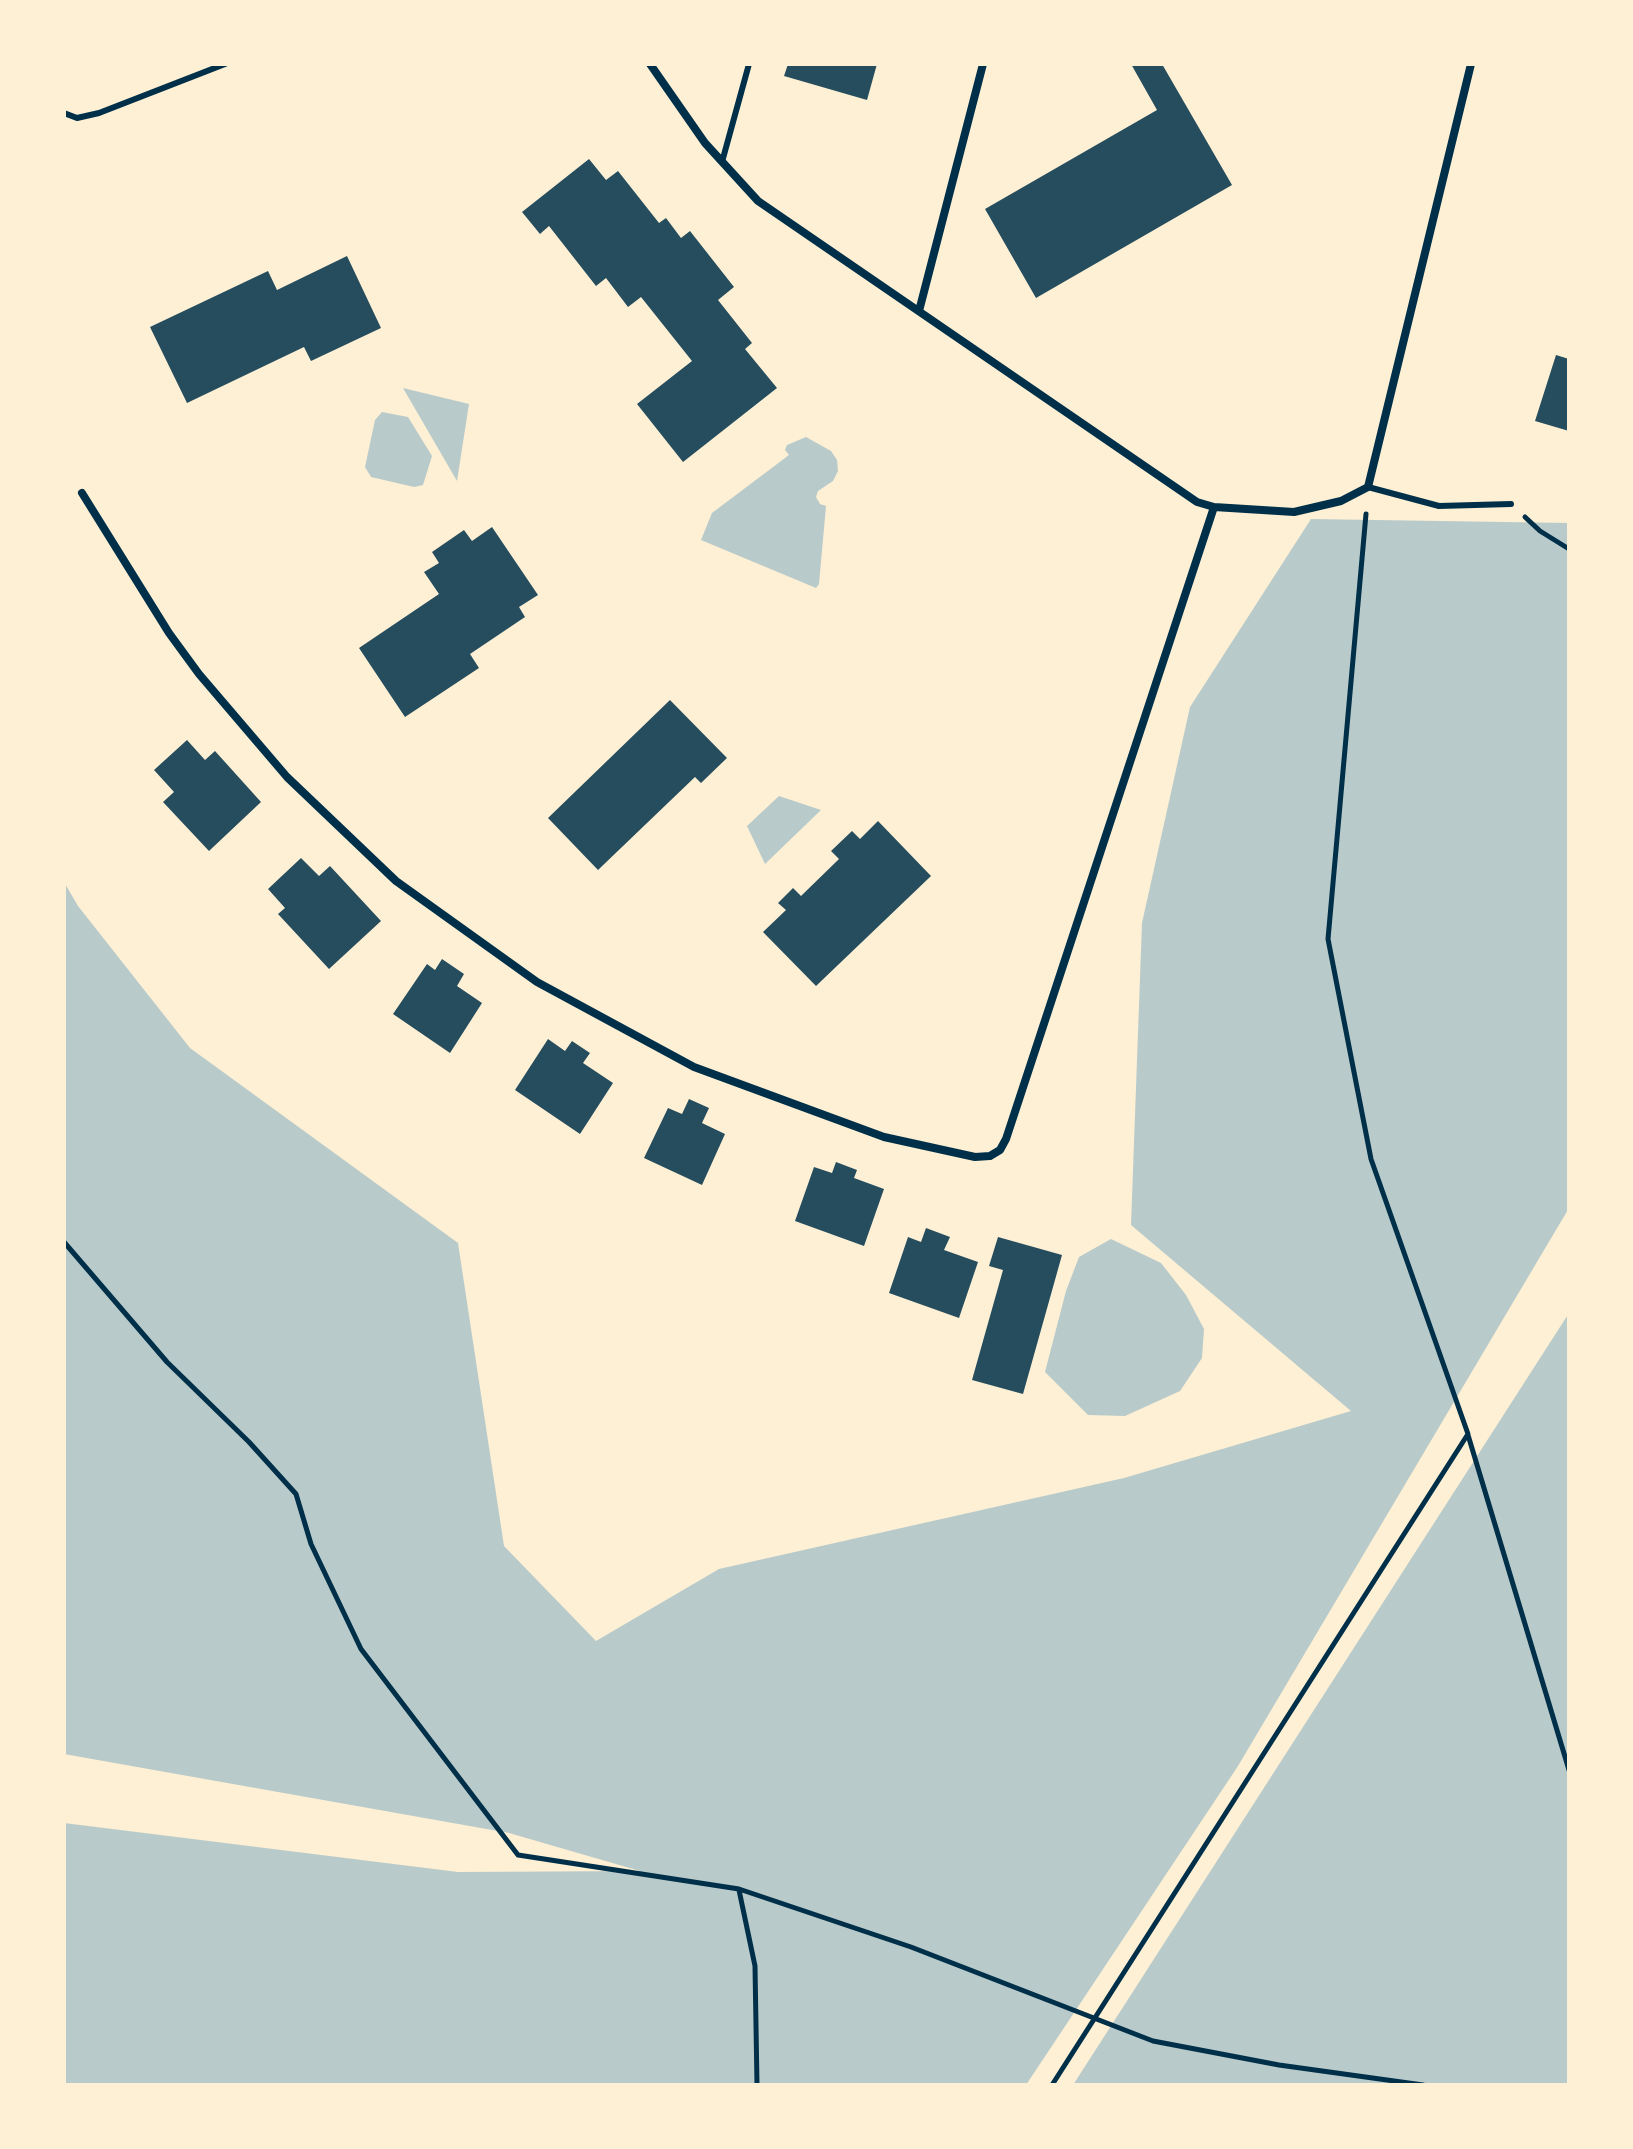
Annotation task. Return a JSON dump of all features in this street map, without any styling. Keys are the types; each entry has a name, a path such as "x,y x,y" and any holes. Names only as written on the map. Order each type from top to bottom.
{"street":[{"path":"650,64 677,106 758,201 1197,502 1214,507 1294,512 1318,509 1368,487 1471,64"},
{"path":"919,311 983,64"},
{"path":"82,493 169,633 199,674 287,777 396,881 537,982 694,1067 884,1137 975,1157 990,1156 1000,1150 1006,1139 1214,507"}],"lane":[{"path":"64,113 77,118 99,113 225,64"},
{"path":"722,162 749,64"},
{"path":"1368,487 1439,506 1511,504"}],"path":[{"path":"1368,487 1328,939 1371,1159 1468,1434 1569,1770"},
{"path":"1511,504 1540,531 1569,549"},
{"path":"64,1242 167,1362 249,1442 296,1494 311,1544 361,1649 518,1855 739,1889 911,1947 1153,2041 1279,2065 1423,2085"},
{"path":"1052,2085 1468,1434"},
{"path":"739,1889 755,1966 757,2085"}],"shaded area":[{"path":"403,388 469,404 457,481"},
{"path":"382,412 408,417 432,456 423,485 414,487 371,477 365,467 375,420"},
{"path":"806,437 831,451 837,460 838,471 833,481 818,491 816,497 820,504 826,506 819,584 816,588 701,540 712,513 789,455 785,450 787,445"},
{"path":"1311,519 1569,523 1569,1208 1238,1766 1026,2085 64,2085 64,1823 458,1872 640,1871 509,1833 64,1754 64,882 78,906 190,1048 458,1243 504,1546 596,1641 719,1569 1124,1478 1351,1411 1131,1225 1142,923 1190,707"},
{"path":"779,796 821,810 765,864 747,826"},
{"path":"1111,1239 1161,1263 1186,1295 1204,1329 1202,1358 1180,1391 1125,1416 1088,1415 1045,1372 1066,1291 1079,1257"},
{"path":"1569,1313 1569,2085 1073,2085"}],"building":[{"path":"788,64 877,64 867,100 784,76"},
{"path":"1131,64 1162,64 1232,185 1036,298 985,209 1157,110"},
{"path":"589,159 606,180 618,171 659,223 666,218 681,238 690,231 734,287 718,300 752,343 745,349 777,388 683,462 637,404 692,361 641,297 628,307 606,278 596,286 549,226 540,234 522,212"},
{"path":"347,256 381,328 311,361 304,347 187,403 150,327 268,271 277,290"},
{"path":"1556,355 1569,359 1569,431 1535,421"},
{"path":"492,527 538,595 519,607 525,617 470,654 479,668 405,717 359,648 439,594 424,572 439,563 432,552 464,530 472,541"},
{"path":"670,700 727,758 701,783 695,777 598,870 548,818"},
{"path":"187,740 205,760 215,751 261,802 209,851 163,802 174,792 154,770"},
{"path":"878,821 931,876 816,986 763,932 786,910 778,903 793,888 801,896 839,859 831,851 852,831 860,839"},
{"path":"301,858 319,876 330,866 381,921 329,969 278,914 285,908 268,889"},
{"path":"442,959 464,974 457,986 482,1003 450,1053 393,1014 427,964 435,970"},
{"path":"548,1039 565,1051 572,1041 590,1053 583,1063 613,1083 580,1134 515,1090"},
{"path":"689,1099 709,1108 702,1123 725,1134 702,1185 644,1158 668,1108 682,1114"},
{"path":"836,1162 857,1170 854,1178 884,1189 864,1246 795,1221 814,1167 832,1173"},
{"path":"926,1228 950,1237 944,1250 978,1262 959,1318 889,1293 908,1237 921,1242"},
{"path":"998,1237 1062,1255 1023,1394 972,1380 1003,1270 989,1266"}]}
